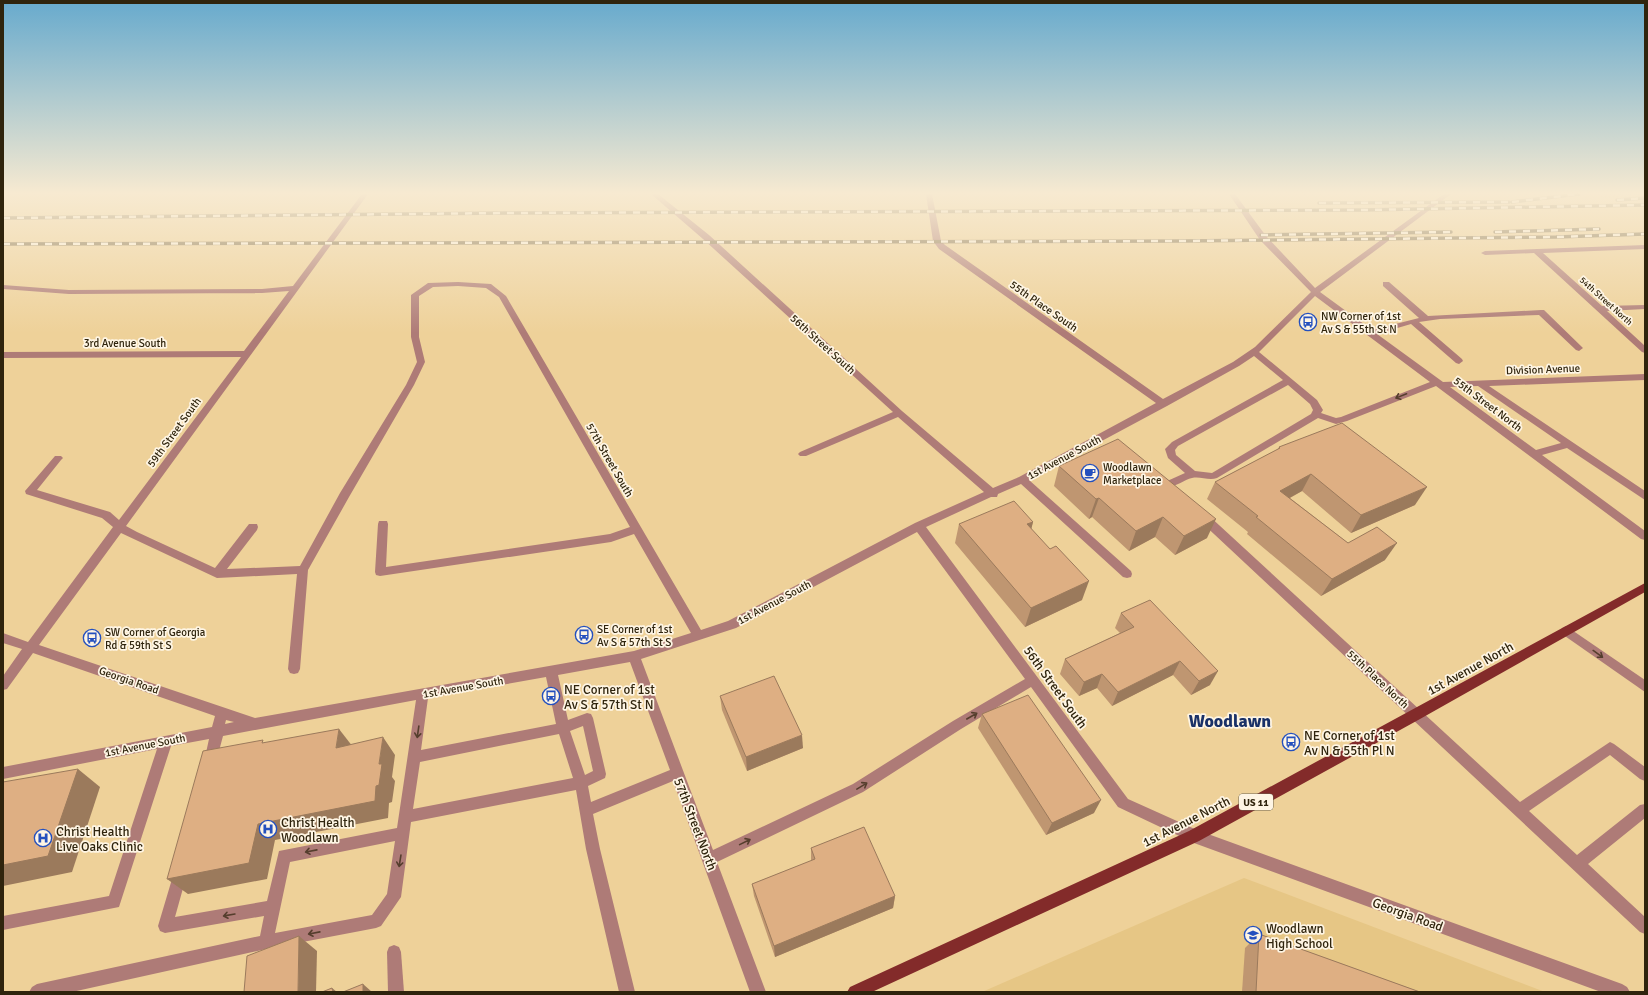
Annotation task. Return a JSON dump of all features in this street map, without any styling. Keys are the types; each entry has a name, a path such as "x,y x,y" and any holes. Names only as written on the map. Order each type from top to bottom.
{"main road":[{"name":"1st Avenue North","path":"855,992 1194,836 1416,715 1645,587"}],"street":[{"name":"59th Street South","path":"3,685 331,240"},
{"name":"56th Street South","path":"710,240 899,413 993,494"},
{"name":"55th Place South","path":"937,240 942,247 1164,404"},
{"name":"55th Street North","path":"1265,240 1315,292 1645,536"},
{"name":"1st Avenue South","path":"3,773 255,724 634,656 732,625 919,526 993,494 1109,434 1236,364 1254,352 1315,292 1385,240"},
{"path":"1485,253 1645,247"},
{"name":"54th Street North","path":"1536,251 1645,350"},
{"name":"57th Street South","path":"303,570 348,489 410,385 421,362 415,337 415,295 431,285 458,284 488,286 502,296 698,636"},
{"path":"1386,284 1426,319"},
{"path":"3,287 89,292 262,291 296,288"},
{"path":"1599,309 1645,307"},
{"path":"1371,333 1412,321 1440,317 1541,312 1579,348"},
{"path":"1412,321 1459,361"},
{"path":"1254,352 1288,380 1314,402 1318,410 1315,416 1214,476 1192,474 1171,456 1170,449 1175,444 1288,380"},
{"name":"3rd Avenue South","path":"3,355 246,354"},
{"name":"Division Avenue","path":"1316,414 1336,421 1344,419 1439,383 1645,377"},
{"path":"1479,383 1645,496"},
{"path":"803,454 899,413"},
{"path":"1109,434 1119,441"},
{"path":"1534,454 1569,444"},
{"path":"58,458 30,491 106,515 120,527 217,574 303,570 294,670"},
{"path":"1157,474 1180,495"},
{"path":"1168,484 1192,474"},
{"path":"1022,479 1127,574"},
{"name":"55th Place North","path":"1197,511 1645,927"},
{"path":"383,524 380,572 611,538 637,529"},
{"name":"56th Street South","path":"919,526 1123,803 1194,836"},
{"path":"217,574 253,527"},
{"path":"1566,631 1645,688"},
{"name":"Georgia Road","path":"3,638 255,724"},
{"name":"57th Street North","path":"634,656 758,992"},
{"path":"551,671 563,728 581,783 593,849 627,992"},
{"path":"710,859 858,788 957,725 1033,680"},
{"path":"37,992 266,942 376,920 394,897 423,694"},
{"path":"206,776 222,712"},
{"path":"406,816 581,783 600,774 587,718 563,728 414,757"},
{"path":"3,923 114,902 166,741"},
{"path":"1519,810 1610,748 1645,775"},
{"path":"586,812 677,773"},
{"path":"1577,864 1645,810"},
{"path":"266,942 284,856 404,833"},
{"name":"Georgia Road","path":"1194,836 1622,992"},
{"path":"184,858 165,926 273,907"},
{"path":"394,952 396,992"}],"shaded area":[{"name":"Woodlawn High School","path":"1244,878 1545,992 982,992"}],"building":[{"path":"1342,423 1427,487 1361,515 1311,474 1280,491 1348,543 1377,527 1397,543 1332,579 1256,517 1258,516 1215,482 1280,448 1279,447"},
{"path":"1118,439 1216,519 1184,536 1163,517 1136,531 1099,498 1096,499 1059,466"},
{"path":"1014,501 1033,522 1027,524 1050,549 1056,546 1089,581 1031,608 959,524"},
{"path":"1150,600 1218,671 1199,681 1180,661 1118,692 1102,674 1084,682 1065,659 1134,627 1121,613"},
{"path":"774,676 802,735 746,757 720,696"},
{"path":"1028,695 1101,800 1052,823 982,714"},
{"name":"Christ Health Woodlawn","path":"339,729 336,748 383,737 379,764 382,764 379,785 376,786 375,801 258,824 249,863 167,879 203,751 263,740 262,743"},
{"path":"78,769 48,856 3,865 3,782"},
{"path":"864,827 895,896 774,946 752,884 815,859 811,848"},
{"path":"1259,934 1420,992 1256,992"},
{"path":"299,936 298,992 244,992 247,956"},
{"path":"363,984 363,992 343,992"},
{"path":"332,988 333,992 322,992"}],"railway":[{"path":"3,244 1235,240"}],"place":[{"name":"NW Corner of 1st Av S & 55th St N","path":"1308,322"},
{"name":"Woodlawn Marketplace","path":"1090,473"},
{"name":"SE Corner of 1st Av S & 57th St S","path":"584,635"},
{"name":"SW Corner of Georgia Rd & 59th St S","path":"92,638"},
{"name":"NE Corner of 1st Av S & 57th St N","path":"551,696"},
{"name":"NE Corner of 1st Av N & 55th Pl N","path":"1291,742"},
{"name":"Christ Health Woodlawn","path":"268,829"},
{"name":"Christ Health Live Oaks Clinic","path":"43,838"},
{"name":"Woodlawn High School","path":"1253,935"}],"district":[{"name":"Woodlawn","path":"1230,721"}]}
